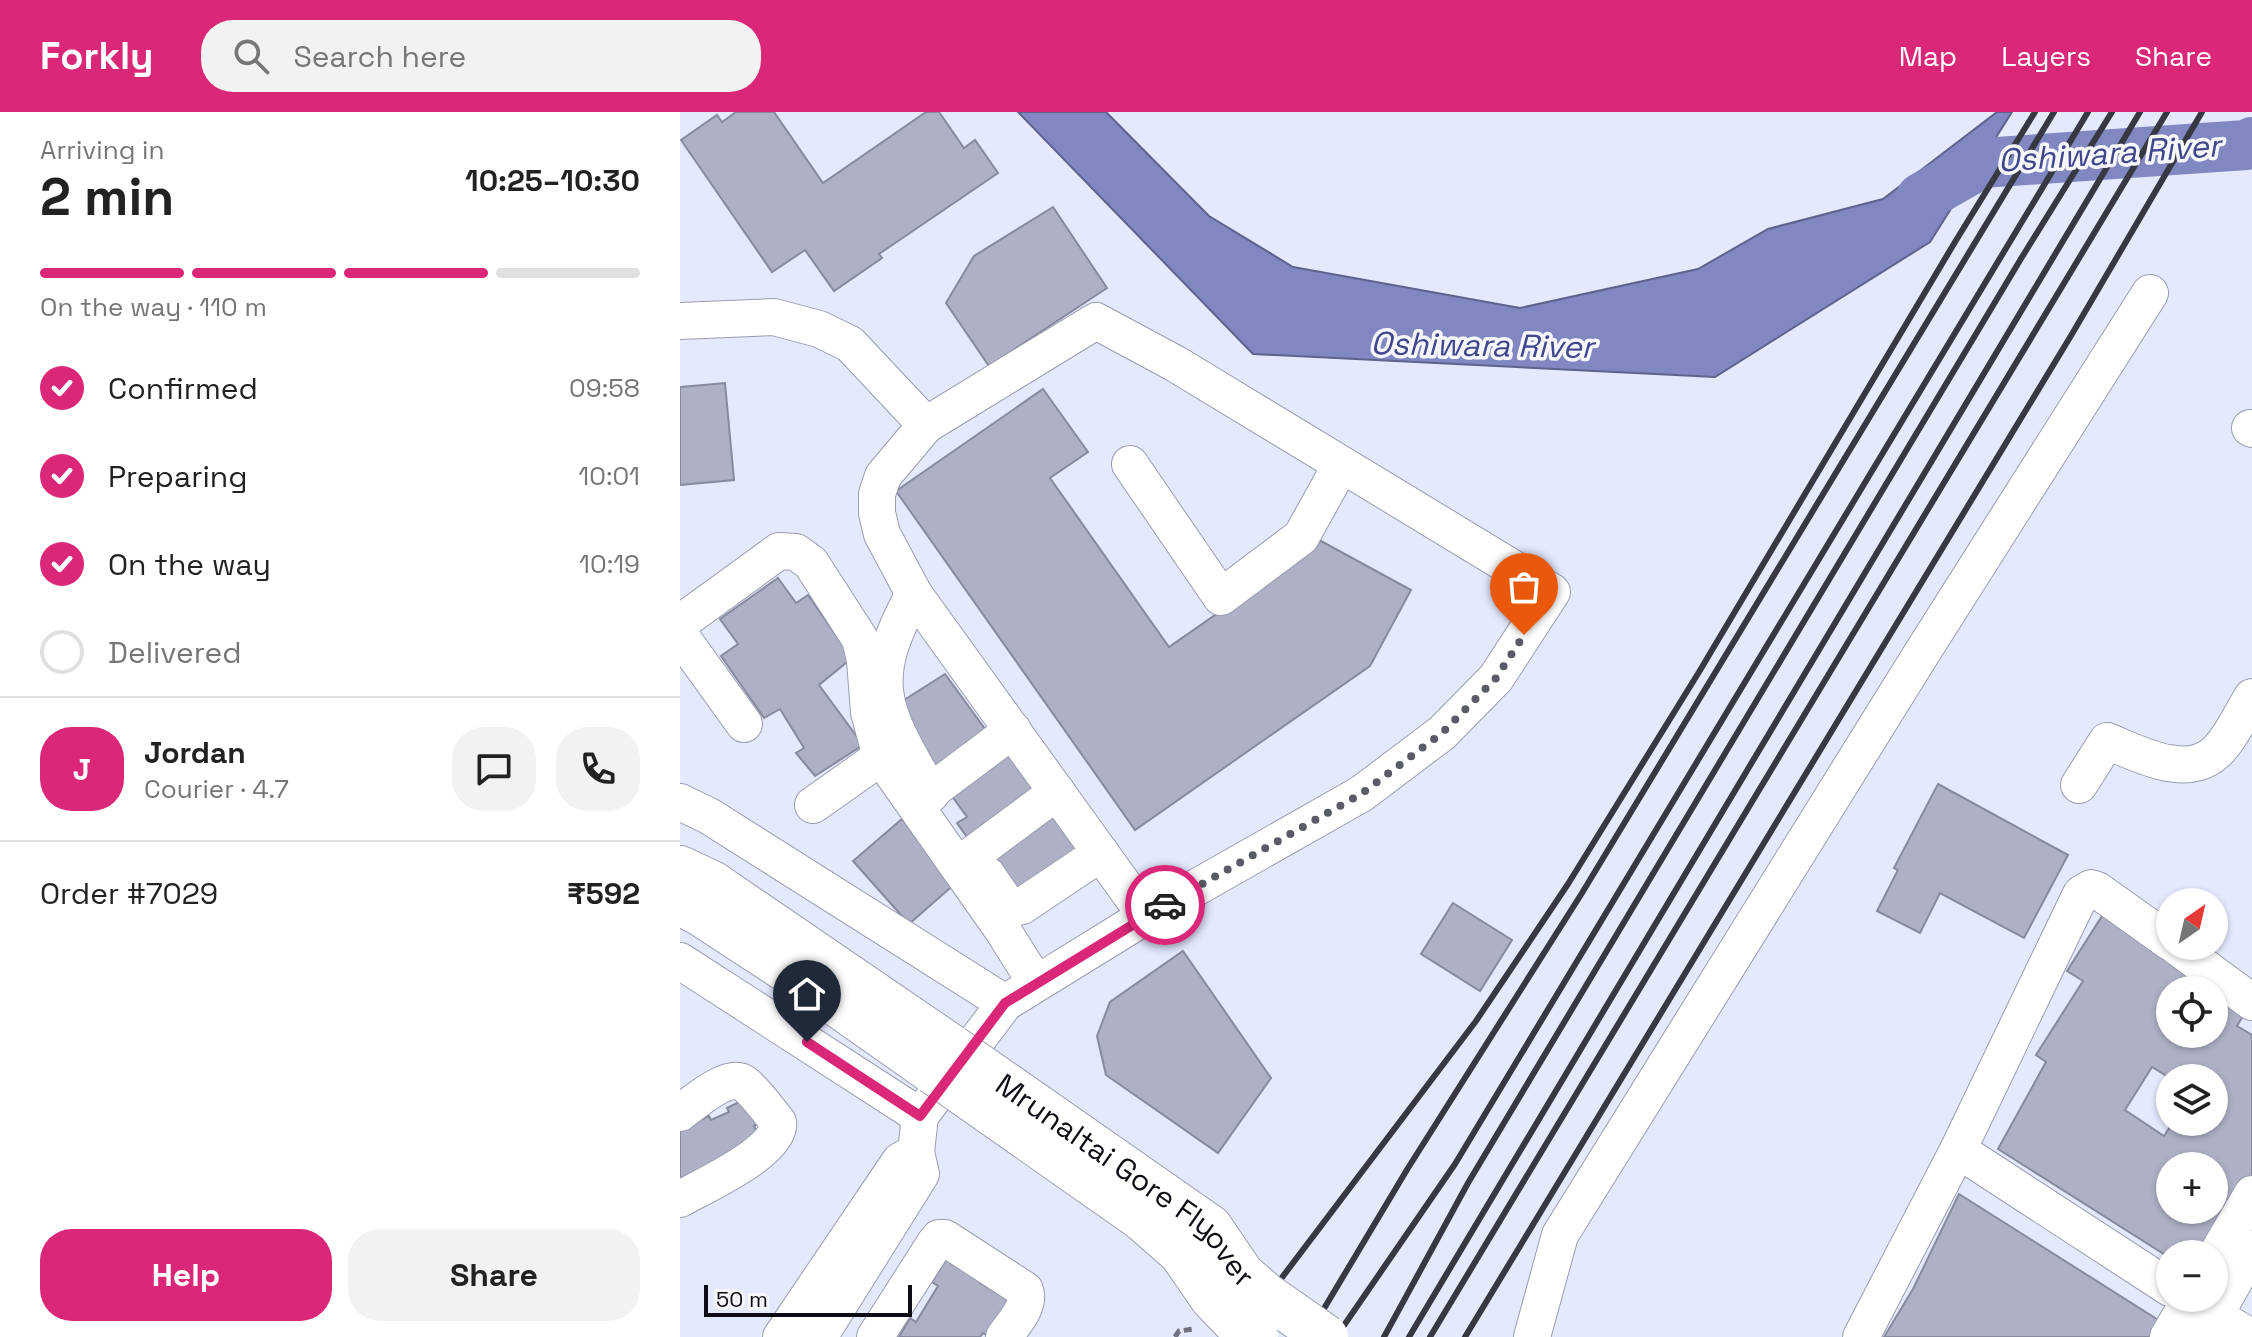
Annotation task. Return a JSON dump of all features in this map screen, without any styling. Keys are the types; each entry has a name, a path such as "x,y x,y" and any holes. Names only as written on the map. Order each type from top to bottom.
{"main road":[{"name":"Mrunaltai Gore Flyover","path":"680,868 724,892 942,1059 1141,1218 1181,1253 1212,1298 1237,1324 1256,1337"},
{"name":"Mrunaltai Gore Flyover","path":"680,903 808,984 942,1059 1210,1227 1242,1274 1326,1337"}],"street":[{"path":"1532,1337 1560,1235 2150,293"},
{"path":"680,321 774,317 819,329 850,344 926,425"},
{"path":"819,1337 921,1174 916,1152 920,1116 1005,1003 1146,916 1361,794 1442,733 1496,678 1552,592 1176,364 1096,321 926,425 883,476 877,494 877,513 882,534 914,594 1146,916"},
{"path":"1130,464 1221,597 1301,537 1341,465"},
{"path":"680,623 779,551 796,552 811,563 860,639 869,712 881,757 1002,929 1036,983"},
{"path":"914,594 890,644 883,695 888,712 930,792 1005,901 1015,908 1022,906 1101,853"},
{"path":"680,635 744,724"},
{"path":"2079,785 2094,734 2163,762 2199,762 2215,754 2252,697"},
{"path":"930,792 1013,730"},
{"path":"813,805 881,757"},
{"path":"972,855 1057,792"},
{"path":"680,802 709,816 1005,1003"},
{"path":"1861,1337 1958,1150 2081,894 2091,888 2097,890 2156,932"},
{"path":"2195,960 2252,1002"},
{"path":"680,961 920,1116"},
{"path":"680,1113 724,1082 735,1079 744,1083 778,1122 779,1129 776,1137 759,1153 680,1199"},
{"path":"1958,1150 2209,1318"},
{"path":"781,1337 900,1161 916,1152"},
{"path":"2225,1240 2252,1194"},
{"path":"875,1337 935,1243 939,1238 945,1238 1025,1290 1026,1304 1004,1337"},
{"path":"2168,1337 2209,1318 2252,1249"}],"water":[{"path":"1018,112 1106,112 1209,216 1293,267 1520,308 1698,269 1768,229 1883,199 1997,112 2012,112 1930,242 1715,377 1253,354"}],"building":[{"path":"736,112 774,112 823,183 926,112 939,112 964,148 975,140 998,173 879,254 882,258 834,291 805,250 772,272 681,140 717,115 722,122"},
{"path":"1053,207 1107,288 989,366 946,303 974,256"},
{"path":"725,383 734,480 680,485 680,387"},
{"path":"1043,389 1088,452 1050,478 1169,647 1321,541 1411,590 1370,666 1135,830 896,491"},
{"path":"778,578 796,603 808,595 852,658 819,685 863,745 815,776 796,753 804,748 780,709 764,718 721,656 738,644 720,619"},
{"path":"945,674 988,733 935,771 893,707"},
{"path":"1004,746 1040,796 972,844 957,823 967,817 946,788"},
{"path":"1938,784 2068,855 2024,938 1940,893 1920,933 1877,911 1898,870 1894,868"},
{"path":"1047,804 1082,851 1013,903 985,850"},
{"path":"902,819 957,882 909,924 853,861"},
{"path":"1453,903 1512,940 1480,991 1421,954"},
{"path":"2104,913 2156,946 2156,960 2177,960 2202,976 2156,976 2156,1048 2228,1048 2228,993 2249,1006 2237,1026 2252,1035 2252,1178 2228,1214 2228,1152 2156,1152 2156,1224 2222,1224 2211,1240 2156,1240 2156,1249 1998,1149 2046,1062 2036,1055 2083,981 2067,971"},
{"path":"1183,951 1271,1078 1218,1153 1106,1075 1097,1036 1110,1002"},
{"path":"743,1100 764,1121 754,1126 758,1134 680,1192 680,1129 709,1116 711,1120 729,1112 727,1108"},
{"path":"1959,1194 2171,1328 2165,1337 1884,1337 1913,1289"},
{"path":"951,1251 986,1273 980,1283 1011,1301 989,1336 983,1333 980,1337 899,1337 910,1318 916,1322 938,1286 932,1282"}],"waterway":[{"name":"Oshiwara River","path":"1921,198 1982,163 2246,145 2252,142"}],"railway":[{"path":"1237,1337 1476,1021 1568,884 2035,112"},
{"path":"1307,1337 1408,1168 1582,893 2054,112"},
{"path":"1336,1337 1455,1164 2088,112"},
{"path":"1384,1337 1468,1183 2022,257 2112,112"},
{"path":"1409,1337 2140,112"},
{"path":"1430,1337 2167,112"},
{"path":"1465,1337 2072,334 2202,112"}],"way so far":[{"path":"1165,905 1361,794 1442,733 1496,678 1524,635"}],"route":[{"path":"807,1042 920,1116 1005,1003 1165,905"}]}
